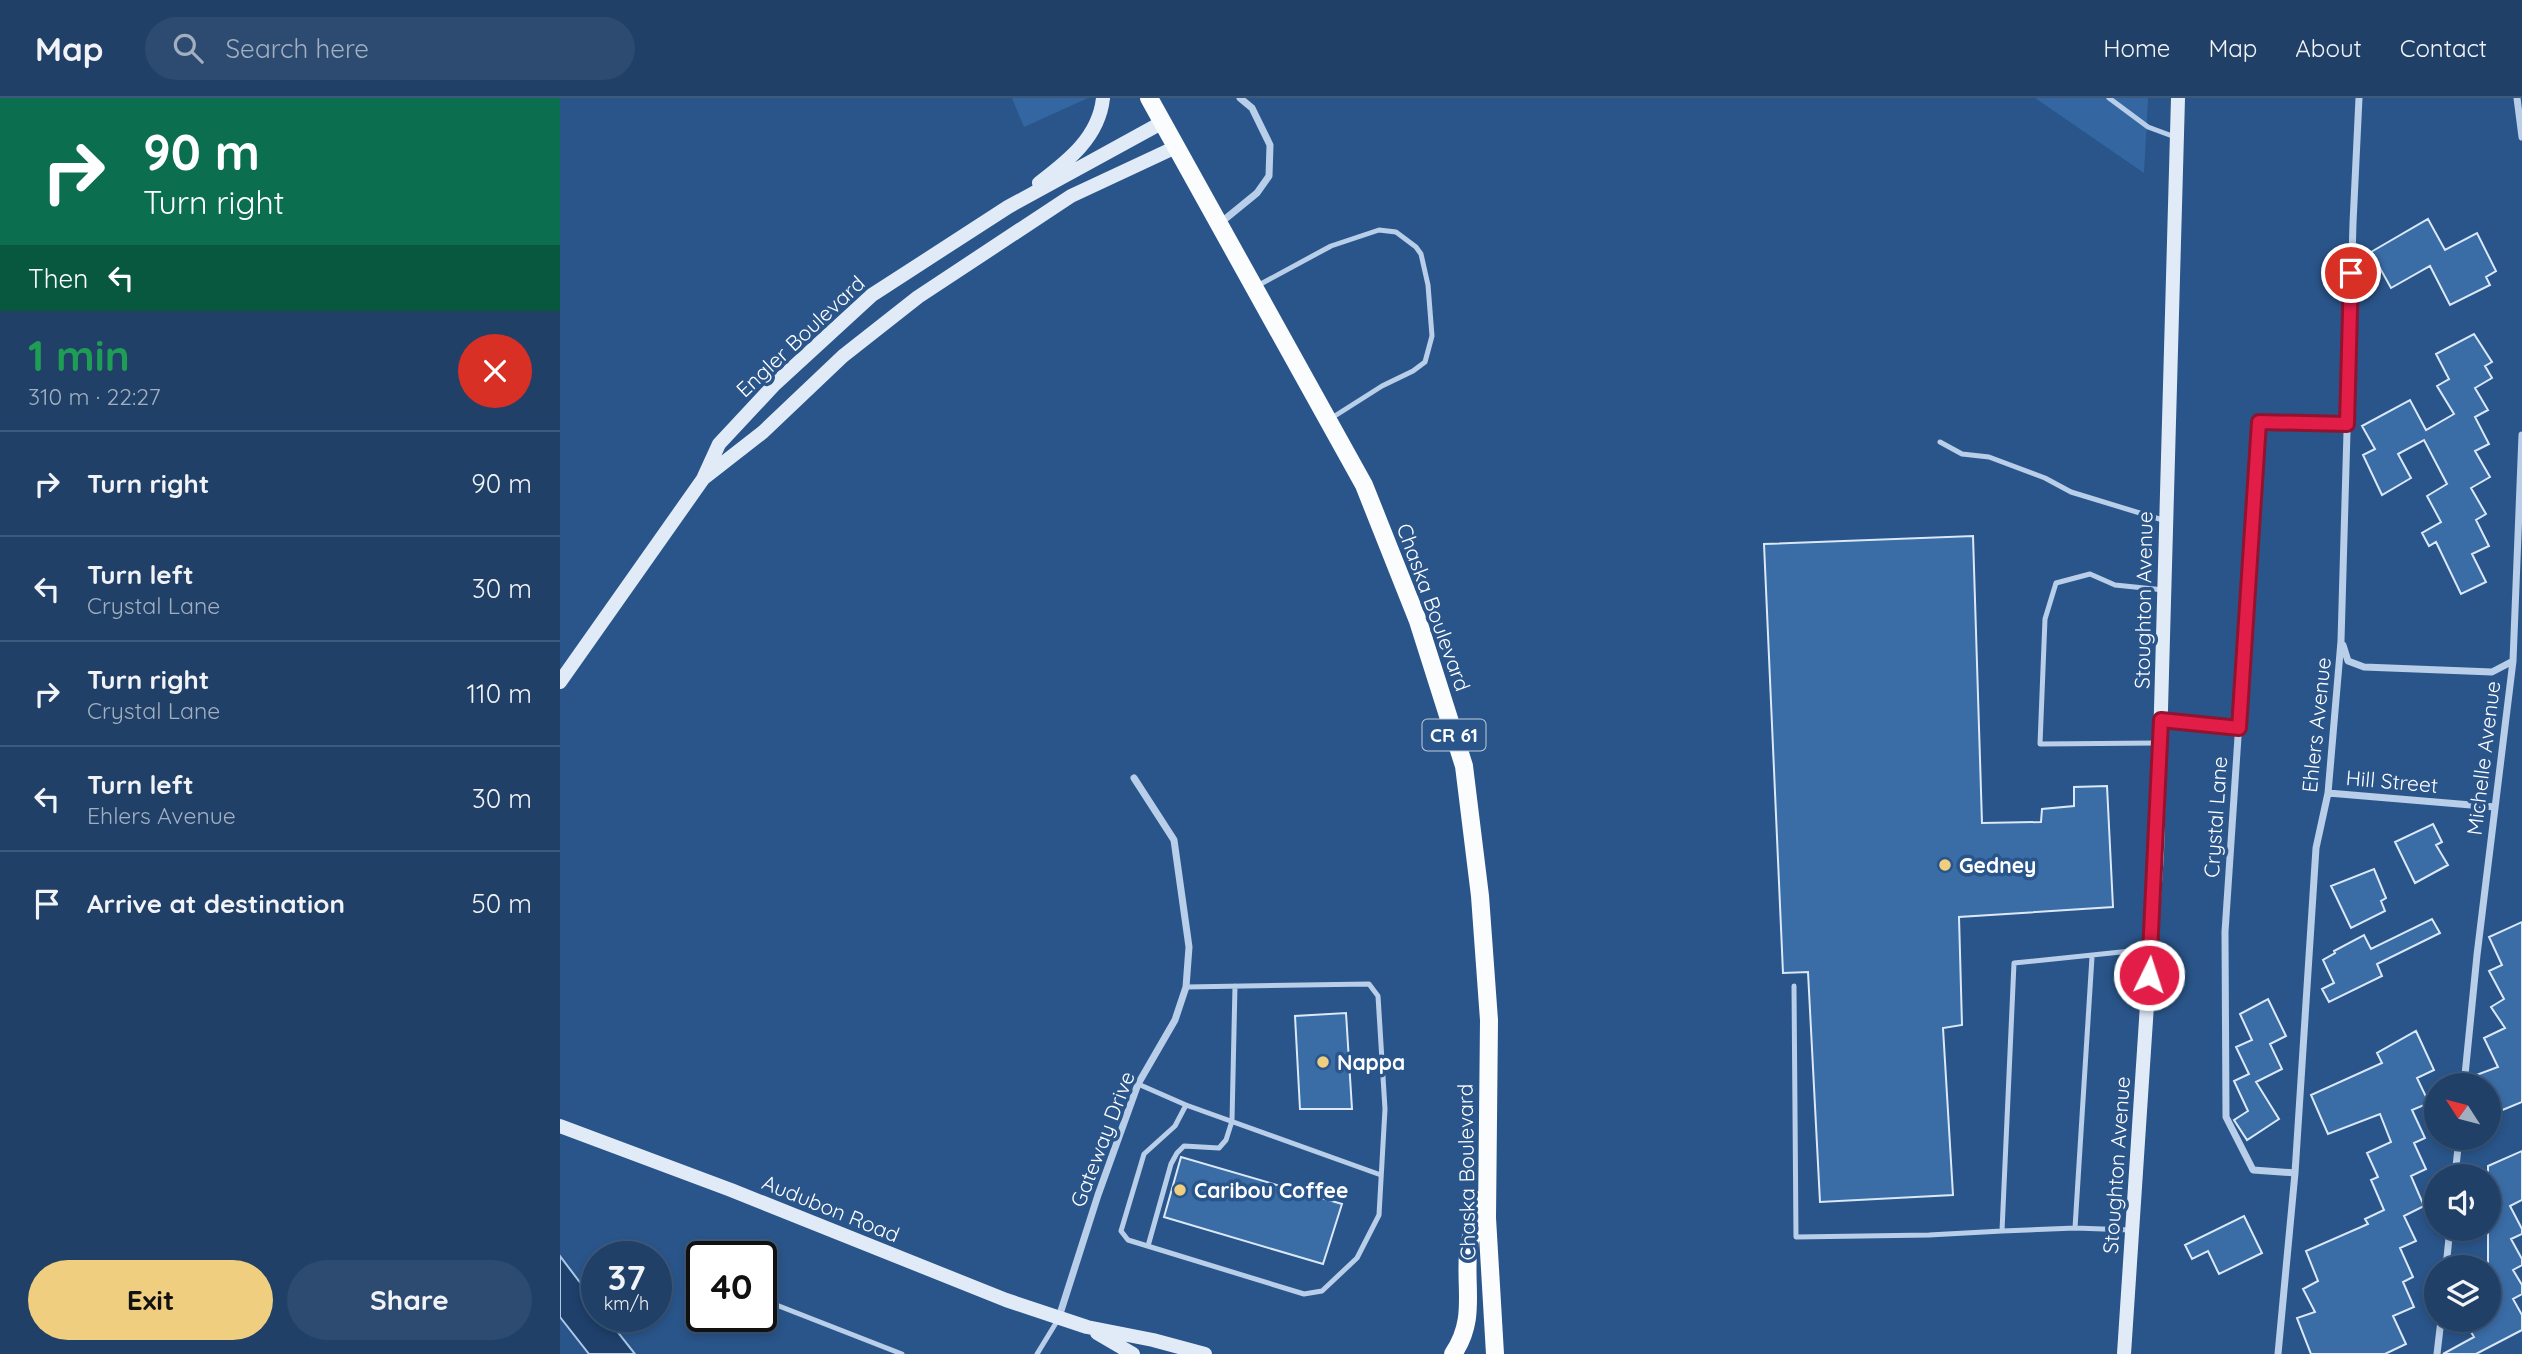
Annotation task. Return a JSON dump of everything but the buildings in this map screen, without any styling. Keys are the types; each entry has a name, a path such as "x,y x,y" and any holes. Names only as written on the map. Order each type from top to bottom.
{"main road":[{"path":"1008,207 1077,152 1095,126 1103,98"},
{"name":"Stoughton Avenue","path":"2124,1354 2161,743 2178,98"},
{"name":"Chaska Boulevard","path":"1153,99 1176,147 1364,485 1418,621 1464,766 1479,896 1489,1020 1487,1219 1495,1354"},
{"name":"Engler Boulevard","path":"560,682 703,479 719,444 775,384 839,324 872,295 908,270 1008,207 1163,122"},
{"path":"703,479 764,432 843,356 928,290 1071,196 1176,147"},
{"name":"Audubon Road","path":"560,1126 744,1195 1006,1300 1087,1327 1205,1354"},
{"path":"1452,1354 1469,1317 1468,1252 1488,1166"},
{"name":"Audubon Road","path":"1087,1327 1133,1354"}],"street":[{"path":"1219,224 1256,193 1269,176 1270,145 1252,108 1240,98"},
{"name":"Ehlers Avenue","path":"2278,1354 2295,1172 2316,848 2328,793 2341,641 2359,98"},
{"path":"2517,98 2522,137"},
{"name":"Crystal Lane","path":"2295,1172 2253,1170 2226,1116 2225,932 2259,422 2347,424"},
{"name":"Michelle Avenue","path":"2465,1073 2513,661 2522,435"},
{"path":"2341,641 2348,660 2364,667 2492,672 2513,661"},
{"path":"2161,720 2239,728"},
{"name":"Gateway Drive","path":"1059,1318 1098,1195 1138,1084 1175,1020 1186,987 1189,947 1174,840 1134,778"},
{"name":"Hill Street","path":"2328,793 2495,807"},
{"path":"2437,1354 2440,1332"}],"lane":[{"path":"2109,98 2148,127 2177,138"},
{"path":"1254,288 1331,246 1379,230 1396,232 1422,254 1429,285 1432,337 1424,362 1327,420"},
{"path":"1940,442 1962,454 1989,457 2045,478 2071,492 2166,521"},
{"path":"2161,743 2040,744 2045,618 2056,583 2090,574 2115,585 2164,590"},
{"path":"2002,1231 2014,963 2150,949"},
{"path":"2075,1228 2092,957"},
{"path":"1186,987 1368,984 1378,996 1385,1109 1379,1215 1357,1258 1322,1292 1304,1294 1128,1240 1121,1231 1144,1154 1175,1126 1186,1105"},
{"path":"1148,1246 1171,1164 1177,1153 1184,1146 1219,1148 1226,1140 1232,1121 1236,986"},
{"path":"1794,986 1796,1237 1929,1235 2075,1228 2133,1230"},
{"path":"1138,1084 1186,1105 1381,1175"},
{"path":"777,1305 902,1354"},
{"path":"1037,1354 1059,1318"}],"shaded area":[{"path":"1012,98 1088,98 1024,127"},
{"path":"2035,98 2148,98 2144,173"},
{"path":"560,1256 581,1284 581,1332 618,1332 635,1354 589,1354 560,1317"}],"place":[{"name":"Gedney","path":"1945,865"},
{"name":"Nappa","path":"1323,1062"},
{"name":"Caribou Coffee","path":"1180,1190"}],"route":[{"path":"2149,975 2157,853 2161,720 2239,728 2259,422 2347,424 2351,273"}]}
